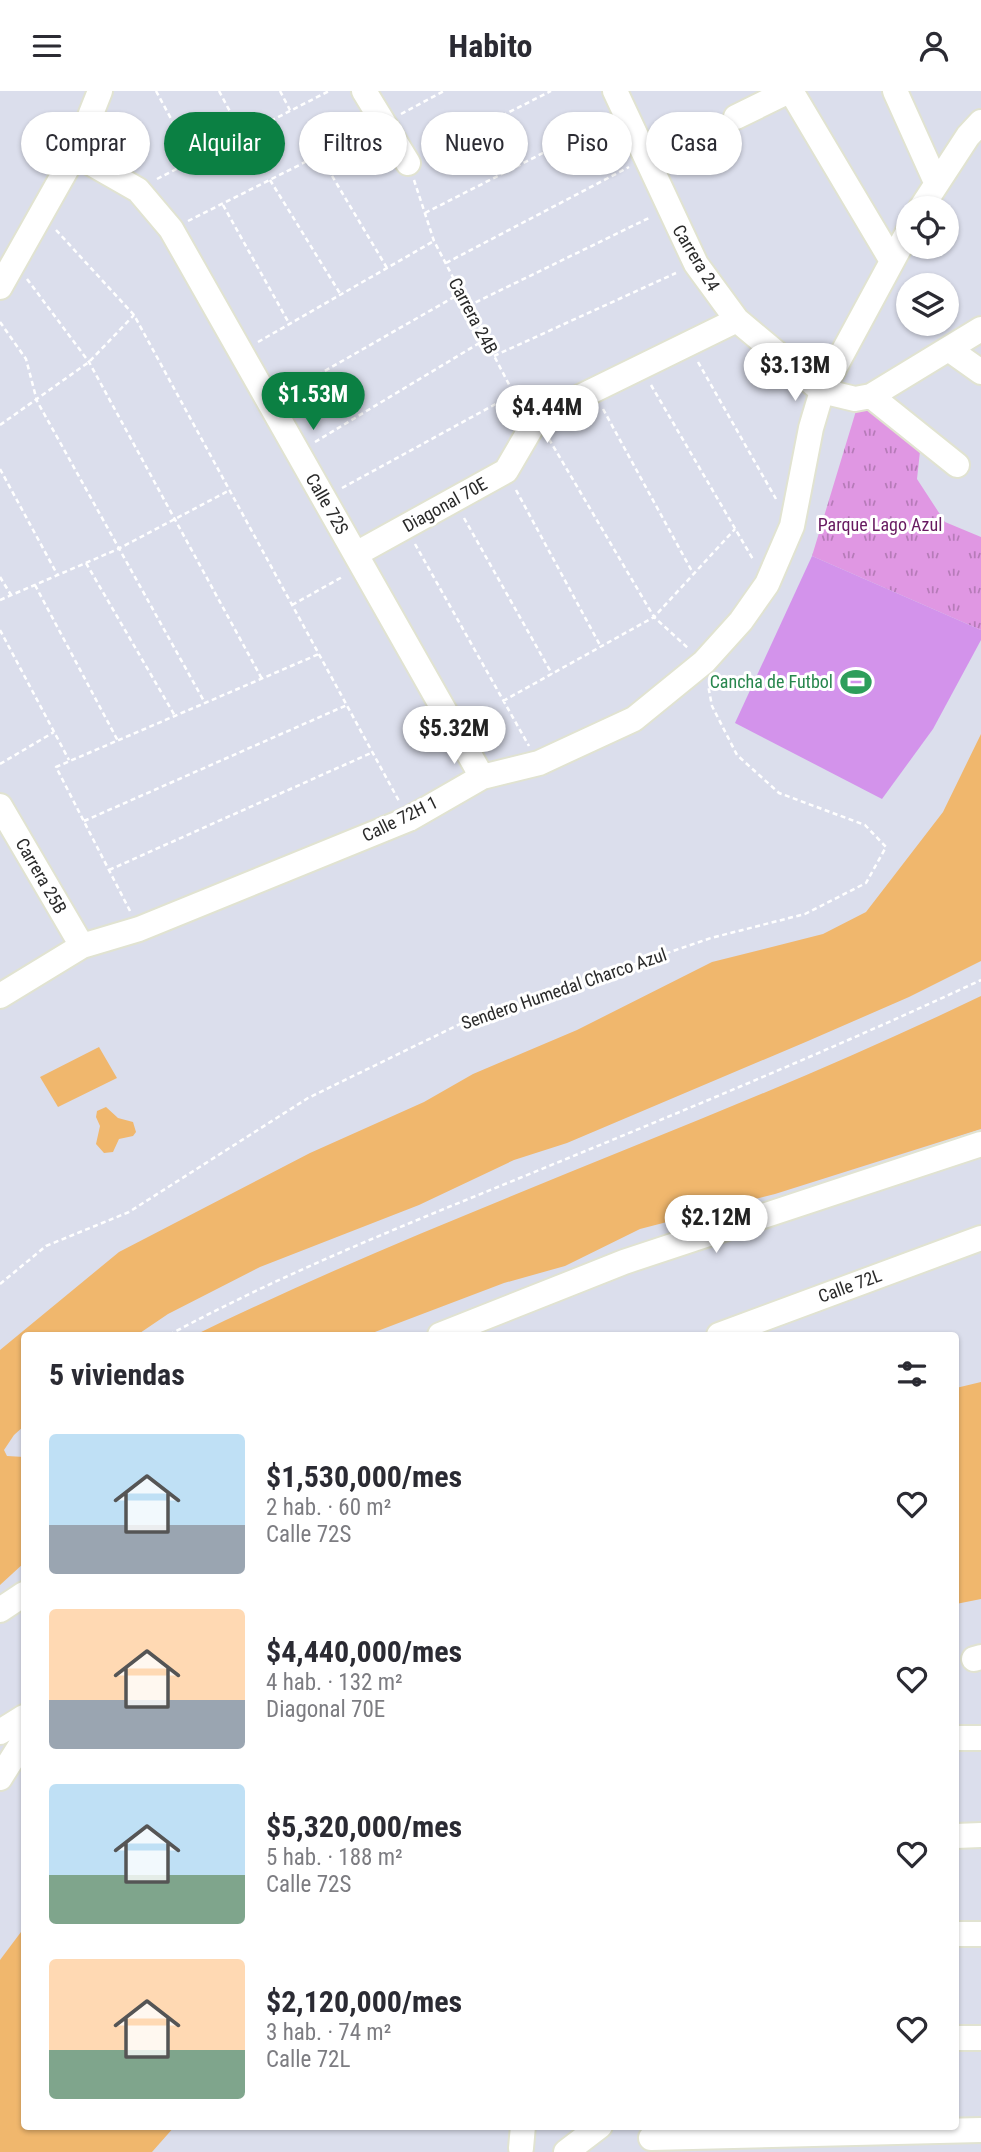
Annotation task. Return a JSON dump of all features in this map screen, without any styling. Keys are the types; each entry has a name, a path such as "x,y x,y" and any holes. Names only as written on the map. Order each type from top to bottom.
{"street":[{"path":"92,112 100,91"},
{"path":"365,91 377,112"},
{"path":"742,114 790,91 892,261"},
{"path":"895,91 936,182"},
{"name":"Carrera 24","path":"619,102 667,208 696,264 737,320 822,391"},
{"path":"928,196 981,122"},
{"path":"0,287 63,175"},
{"name":"Calle 72S","path":"111,175 138,190 171,229 482,777"},
{"name":"Calle 72H 1","path":"0,996 82,946 139,929 409,819 482,777 540,763 634,719 704,662 741,621 768,584 792,526 811,428 822,391 896,254"},
{"path":"537,418 737,320"},
{"path":"822,391 855,399 881,391 981,330"},
{"path":"950,350 981,372"},
{"path":"881,391 957,465"},
{"name":"Diagonal 70E","path":"360,560 405,526 506,471 537,418"},
{"name":"Carrera 25B","path":"0,806 82,946"},
{"path":"448,1332 624,1262 981,1143"},
{"name":"Calle 72L","path":"727,1332 981,1238"},
{"path":"0,1610 21,1596"},
{"path":"0,1732 21,1719"},
{"path":"959,1738 981,1738"},
{"path":"0,1778 21,1745"},
{"path":"959,1836 981,1835"},
{"path":"959,1934 981,1934"},
{"path":"959,2038 981,2038"},
{"path":"566,2152 595,2130"},
{"path":"651,2139 784,2138 981,2130"}],"path":[{"path":"156,91 168,112"},
{"path":"219,91 230,112"},
{"path":"280,91 290,110"},
{"path":"285,113 328,91"},
{"path":"405,112 444,91"},
{"path":"408,163 551,91"},
{"path":"425,213 619,102"},
{"path":"446,263 645,159"},
{"name":"Carrera 24B","path":"408,163 434,241 514,394 537,418 654,617 704,662"},
{"path":"171,229 299,165"},
{"path":"138,190 166,175"},
{"path":"331,175 387,268"},
{"path":"271,180 341,295"},
{"path":"223,204 290,325"},
{"path":"468,306 667,208"},
{"path":"40,212 134,315 409,819"},
{"path":"239,352 434,241"},
{"path":"15,263 89,362 262,679"},
{"path":"494,356 696,264"},
{"path":"270,402 461,293"},
{"path":"0,425 89,362 134,315"},
{"path":"0,322 26,359 37,401 205,703"},
{"path":"298,452 486,339"},
{"path":"688,344 792,526"},
{"path":"640,367 768,584"},
{"path":"593,390 694,575"},
{"path":"323,498 514,394"},
{"path":"0,469 58,575"},
{"path":"506,471 601,647"},
{"path":"0,600 118,549 230,491"},
{"path":"454,499 552,674"},
{"path":"405,526 540,763"},
{"path":"503,701 654,617 735,529"},
{"path":"292,605 360,560"},
{"path":"86,563 175,716"},
{"path":"0,577 11,595"},
{"path":"35,585 118,741"},
{"path":"0,630 70,761"},
{"path":"139,929 56,767 319,654"},
{"name":"Sendero Humedal Charco Azul","path":"0,1284 46,1246 129,1212 308,1098 460,1024 711,938 805,914 866,883 886,846 865,825 779,793 737,755 712,706 704,662"},
{"path":"83,821 346,705"},
{"path":"0,764 54,732"},
{"path":"109,870 372,753"},
{"path":"175,1332 208,1314 406,1225 825,1052 981,980"}],"green space":[{"name":"Parque Lago Azul","path":"859,401 921,442 917,479 945,522 981,537 981,630 812,556"}],"shaded area":[{"name":"Cancha de Futbol","path":"812,556 981,630 981,640 933,729 882,799 735,723"},
{"path":"981,734 981,961 909,997 808,1041 567,1143 514,1160 419,1205 260,1267 168,1314 141,1332 22,1332 119,1252 310,1153 424,1102 473,1074 577,1030 712,962 823,934 866,912 943,812"},
{"path":"981,996 981,1129 775,1194 640,1229 565,1266 504,1283 375,1332 201,1332 390,1247 884,1041"},
{"path":"99,1047 117,1078 58,1107 40,1077"},
{"path":"106,1107 118,1118 133,1122 136,1132 133,1136 119,1139 113,1152 104,1153 96,1144 100,1126 96,1117 97,1111"},
{"path":"21,1333 21,1429 4,1450 7,1456 21,1457 21,1566 0,1585 0,1350"},
{"path":"981,1382 981,1599 959,1603 959,1387"},
{"path":"21,1932 21,2130 171,2130 152,2152 0,2152 0,1960"}],"place":[{"name":"Cancha de Futbol","path":"856,682"}]}
